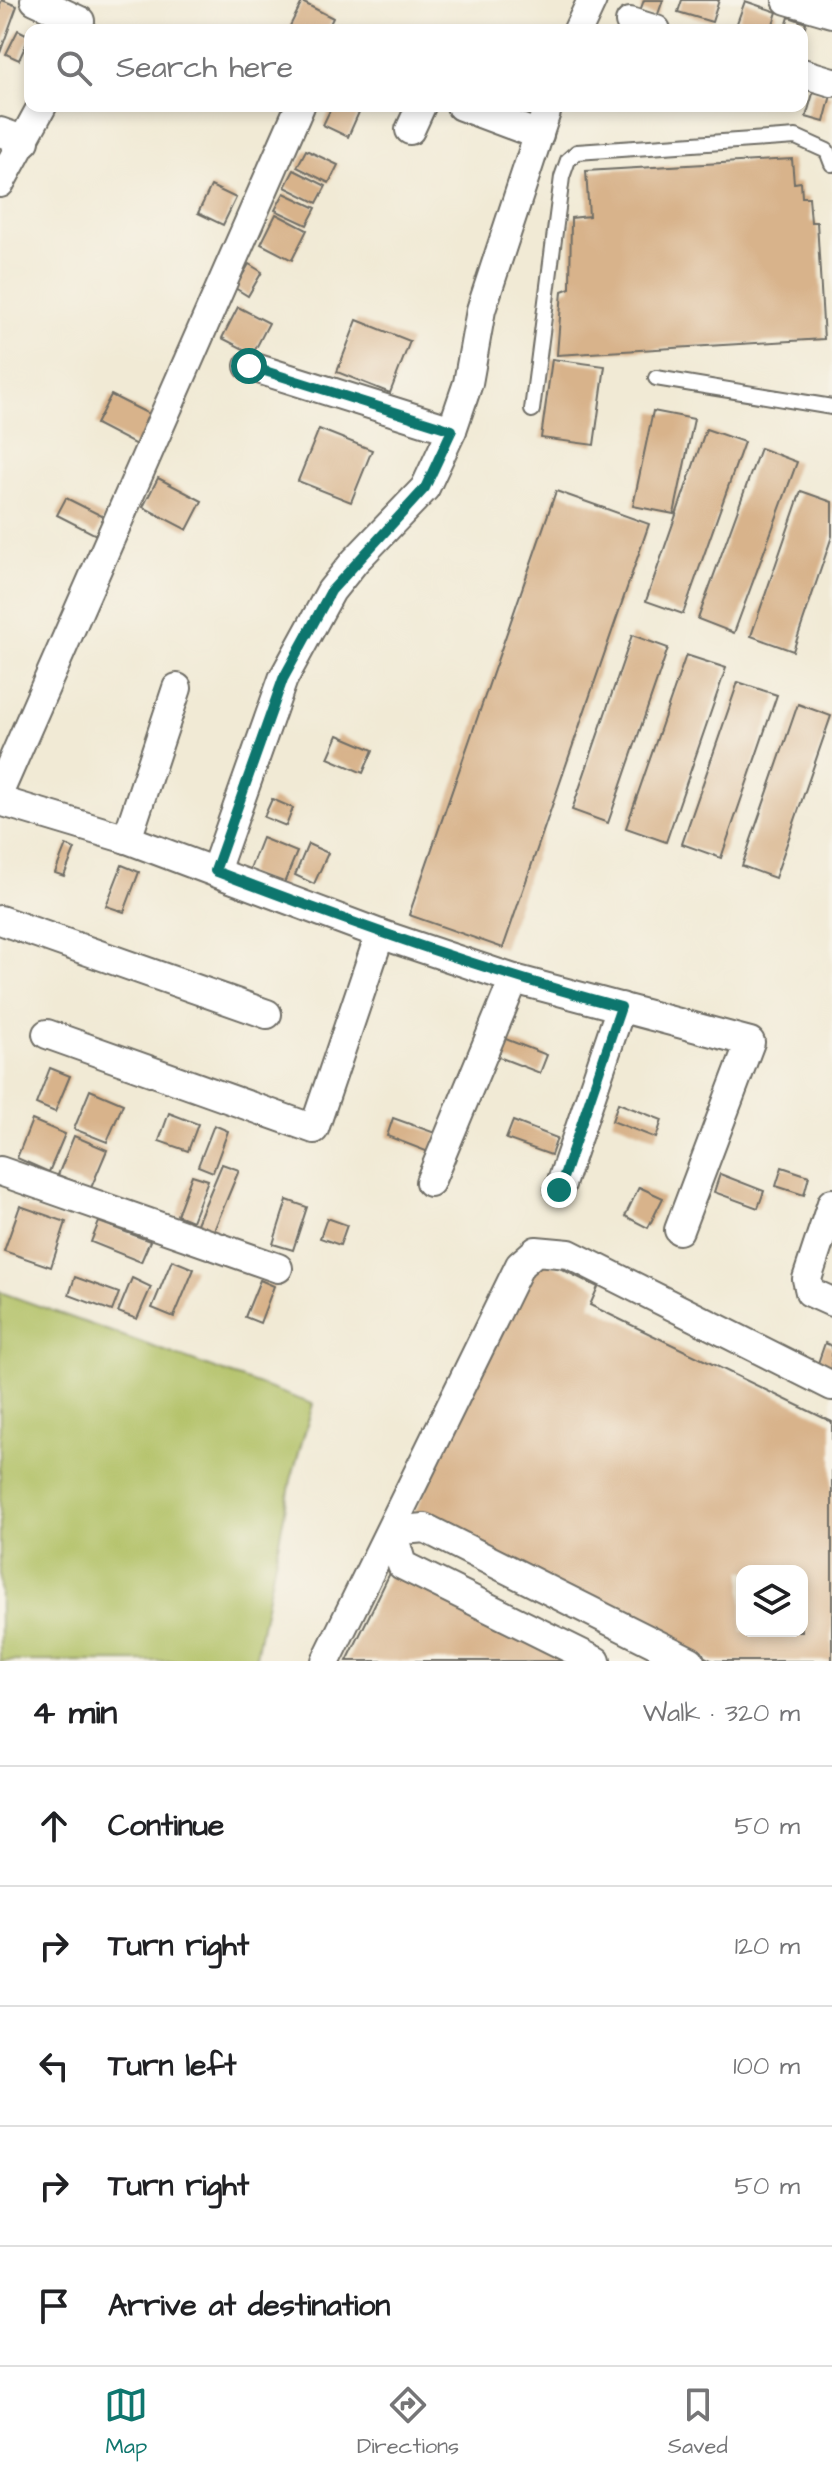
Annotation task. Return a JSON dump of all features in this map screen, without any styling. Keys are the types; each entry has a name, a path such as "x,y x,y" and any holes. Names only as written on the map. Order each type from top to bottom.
{"street":[{"path":"35,0 82,17"},
{"path":"581,24 592,0"},
{"path":"787,0 832,13"},
{"path":"808,75 832,82"},
{"path":"0,183 12,136 36,112"},
{"path":"0,790 297,112"},
{"path":"477,112 539,135"},
{"path":"215,871 283,679 331,591 425,488 452,430 468,383 481,310 546,112"},
{"path":"249,366 452,430"},
{"path":"127,839 177,688"},
{"path":"0,801 127,839 380,934 514,979 750,1042 679,1230"},
{"path":"0,920 267,1014"},
{"path":"47,1034 314,1129 380,934"},
{"path":"430,1182 514,979"},
{"path":"559,1190 621,1007"},
{"path":"0,1171 278,1268"},
{"path":"832,1203 807,1279 810,1292 832,1302"},
{"path":"326,1661 520,1265 536,1251 569,1254 832,1386"},
{"path":"392,1531 425,1528 690,1661"},
{"path":"392,1531 402,1565 596,1661"}],"lane":[{"path":"532,410 562,177 568,160 577,152 796,137 827,151 832,164"},
{"path":"656,378 832,407"}],"green space":[{"path":"0,1292 313,1404 291,1480 255,1661 0,1661"}],"building":[{"path":"2,0 17,6 0,53 0,4"},
{"path":"644,0 663,0 657,17 640,11"},
{"path":"682,0 719,0 712,22 678,12"},
{"path":"745,1 777,12 773,24 737,24"},
{"path":"302,2 333,18 330,24 291,24"},
{"path":"789,17 806,23 806,24 787,24"},
{"path":"18,30 24,33 24,49 19,60 6,54"},
{"path":"814,90 831,95 824,122 806,117"},
{"path":"329,112 359,112 348,137 323,125"},
{"path":"306,150 338,165 329,183 297,167"},
{"path":"792,159 794,183 801,182 802,197 809,197 811,222 817,222 824,339 557,355 562,291 570,288 571,218 589,216 586,171"},
{"path":"294,170 326,186 317,203 285,187"},
{"path":"211,186 236,198 223,225 198,213"},
{"path":"284,193 316,208 307,225 275,210"},
{"path":"276,214 307,230 292,260 261,244"},
{"path":"249,264 262,272 248,296 235,288"},
{"path":"238,307 269,323 253,354 222,338"},
{"path":"357,320 410,341 390,393 337,372"},
{"path":"552,359 605,366 594,445 541,438"},
{"path":"111,395 155,417 140,447 96,424"},
{"path":"653,411 694,419 674,514 633,506"},
{"path":"319,429 372,450 351,502 298,481"},
{"path":"706,429 744,442 683,614 646,601"},
{"path":"760,448 797,462 734,633 698,619"},
{"path":"158,478 202,501 187,530 143,507"},
{"path":"556,491 649,524 503,948 409,915"},
{"path":"801,491 832,502 832,536 793,651 751,636"},
{"path":"66,498 104,517 96,535 57,515"},
{"path":"632,635 668,648 608,823 572,810"},
{"path":"686,655 726,668 666,842 626,828"},
{"path":"738,682 777,695 721,858 682,844"},
{"path":"798,704 831,716 775,878 742,866"},
{"path":"338,735 373,750 363,773 328,758"},
{"path":"272,799 293,808 286,826 264,817"},
{"path":"262,838 297,852 282,888 248,874"},
{"path":"308,844 328,853 314,884 295,875"},
{"path":"66,845 75,849 64,876 55,873"},
{"path":"122,865 139,872 124,912 106,906"},
{"path":"503,1038 547,1055 540,1073 496,1056"},
{"path":"50,1068 70,1076 55,1112 36,1104"},
{"path":"90,1090 123,1104 107,1142 74,1129"},
{"path":"618,1103 662,1120 656,1138 612,1121"},
{"path":"169,1113 198,1124 188,1151 159,1141"},
{"path":"393,1118 438,1134 431,1153 387,1136"},
{"path":"32,1120 65,1134 49,1172 17,1158"},
{"path":"513,1121 557,1138 551,1155 506,1139"},
{"path":"214,1125 228,1131 213,1172 198,1166"},
{"path":"74,1136 107,1150 91,1188 58,1175"},
{"path":"222,1164 239,1170 213,1233 196,1226"},
{"path":"782,1167 809,1176 804,1195 776,1186"},
{"path":"720,1174 764,1191 758,1208 714,1192"},
{"path":"192,1175 208,1180 192,1221 177,1215"},
{"path":"639,1187 663,1198 648,1228 625,1216"},
{"path":"287,1200 307,1207 293,1250 273,1244"},
{"path":"20,1206 66,1222 51,1267 4,1251"},
{"path":"327,1218 347,1225 340,1245 320,1238"},
{"path":"99,1222 150,1241 141,1262 91,1242"},
{"path":"537,1257 598,1287 590,1305 832,1422 832,1661 713,1661 413,1516"},
{"path":"172,1260 194,1269 174,1317 152,1308"},
{"path":"75,1277 119,1293 112,1311 69,1295"},
{"path":"132,1278 151,1287 137,1319 118,1312"},
{"path":"260,1280 274,1286 260,1323 245,1317"},
{"path":"825,1343 832,1346 832,1371 817,1366"},
{"path":"390,1573 567,1661 347,1661"}],"route":[{"path":"249,366 452,430 425,488 355,561 331,591 283,679 215,871 380,934 514,979 621,1007 559,1190"}]}
